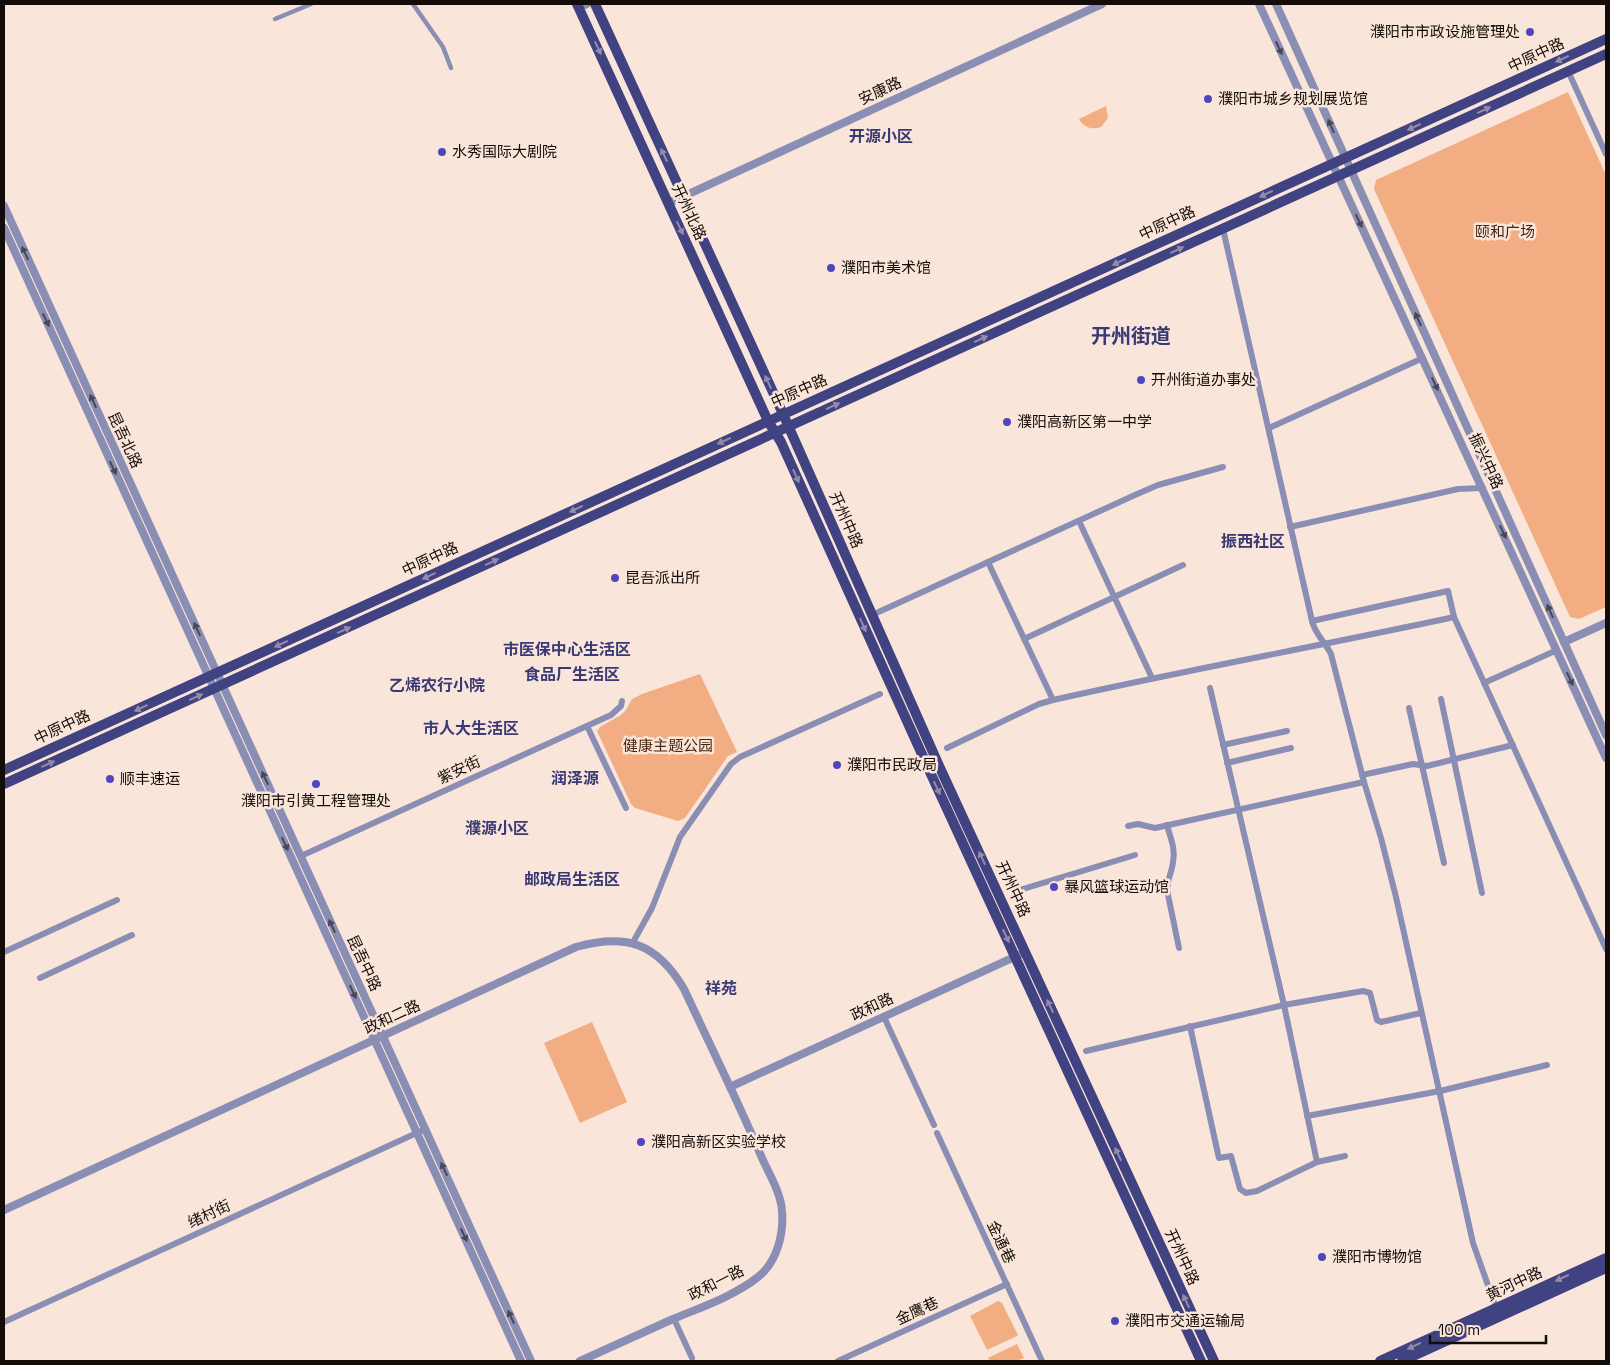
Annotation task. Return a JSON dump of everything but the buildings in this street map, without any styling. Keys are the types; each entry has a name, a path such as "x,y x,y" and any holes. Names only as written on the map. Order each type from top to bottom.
{"main road":[{"name":"开州北路","path":"595,4 789,427"},
{"name":"开州北路","path":"581,5 774,433"},
{"name":"中原中路","path":"4,770 1606,39"},
{"name":"中原中路","path":"4,784 1606,54"},
{"name":"开州中路","path":"789,427 1201,1361"},
{"name":"开州中路","path":"774,433 781,442 930,772 1020,954 1214,1361"},
{"name":"黄河中路","path":"1380,1361 1606,1258"},
{"name":"黄河中路","path":"1402,1361 1606,1268"}],"street":[{"path":"276,19 311,4"},
{"path":"413,4 443,47 451,68"},
{"name":"安康路","path":"669,203 1102,4"},
{"name":"振兴中路","path":"1259,4 1606,758"},
{"name":"振兴中路","path":"1276,4 1606,735"},
{"path":"1568,71 1606,154"},
{"name":"昆吾北路","path":"4,206 218,687"},
{"name":"昆吾北路","path":"4,228 213,675"},
{"path":"1223,229 1314,630 1326,644 1331,654 1362,775 1381,838 1396,897 1473,1243 1496,1308"},
{"path":"1269,428 1423,358"},
{"path":"872,615 1158,485 1223,467"},
{"path":"1290,527 1458,489 1483,488"},
{"path":"1079,521 1152,678"},
{"path":"988,562 1053,700"},
{"path":"1024,639 1184,565"},
{"path":"1312,622 1448,591 1454,617 1606,949"},
{"path":"947,748 1039,704 1053,700 1454,617"},
{"path":"1564,642 1606,622"},
{"path":"1484,683 1557,650"},
{"name":"昆吾中路","path":"218,687 301,856 531,1361"},
{"name":"昆吾中路","path":"218,687 375,1040 522,1361"},
{"path":"1210,688 1284,1005 1317,1162"},
{"path":"632,944 652,908 680,837 731,764 740,757 880,694"},
{"path":"1441,699 1482,893"},
{"name":"紫安街","path":"301,856 611,715 621,706 622,701"},
{"path":"1409,708 1444,863"},
{"path":"587,726 626,808"},
{"path":"1223,745 1287,731"},
{"path":"1362,775 1413,764 1427,766 1513,745"},
{"path":"1227,763 1291,748"},
{"path":"1128,826 1138,824 1155,828 1364,782"},
{"path":"1167,825 1174,851 1167,890 1179,948"},
{"path":"1013,892 1135,856"},
{"path":"4,952 118,900"},
{"path":"40,978 132,935"},
{"name":"政和二路","path":"4,1210 576,947 596,942 611,940 632,944 648,950 670,967 678,978 730,1087"},
{"name":"政和路","path":"730,1087 1020,954"},
{"path":"1086,1051 1284,1005 1363,991 1370,993 1377,1020 1381,1022 1421,1014"},
{"path":"884,1016 934,1125"},
{"path":"1190,1026 1219,1158 1231,1156 1240,1189 1246,1193 1257,1190 1317,1162 1345,1156"},
{"path":"1307,1116 1440,1091 1547,1065"},
{"name":"政和一路","path":"580,1361 718,1299 759,1276 776,1253 780,1240 782,1210 780,1199 730,1087"},
{"name":"绪村街","path":"4,1322 425,1129"},
{"name":"金通巷","path":"937,1133 1042,1361"},
{"name":"金鹰巷","path":"838,1361 1007,1284"},
{"path":"674,1319 692,1358"}],"green space":[{"name":"颐和广场","path":"1568,92 1606,175 1606,607 1579,619 1570,617 1374,189 1376,180"},
{"path":"1106,106 1108,118 1101,127 1088,128 1079,119"},
{"name":"健康主题公园","path":"700,674 737,752 728,756 685,818 678,821 635,808 631,804 597,731 600,727 621,715 632,699"},
{"path":"592,1022 627,1102 580,1123 544,1043"},
{"path":"998,1301 1002,1303 1018,1335 987,1350 970,1316"},
{"path":"1017,1344 1024,1358 1016,1361 990,1361 988,1358"}],"place":[{"name":"濮阳市市政设施管理处","path":"1530,32"},
{"name":"濮阳市城乡规划展览馆","path":"1208,99"},
{"name":"水秀国际大剧院","path":"442,152"},
{"name":"濮阳市美术馆","path":"831,268"},
{"name":"开州街道办事处","path":"1141,380"},
{"name":"濮阳高新区第一中学","path":"1007,422"},
{"name":"昆吾派出所","path":"615,578"},
{"name":"濮阳市民政局","path":"837,765"},
{"name":"顺丰速运","path":"110,779"},
{"name":"濮阳市引黄工程管理处","path":"316,784"},
{"name":"暴风篮球运动馆","path":"1054,887"},
{"name":"濮阳高新区实验学校","path":"641,1142"},
{"name":"濮阳市博物馆","path":"1322,1257"},
{"name":"濮阳市交通运输局","path":"1115,1321"}],"district":[{"name":"开源小区","path":"881,136"},
{"name":"开州街道","path":"1131,336"},
{"name":"振西社区","path":"1253,541"},
{"name":"市医保中心生活区","path":"567,649"},
{"name":"食品厂生活区","path":"572,674"},
{"name":"乙烯农行小院","path":"437,685"},
{"name":"市人大生活区","path":"471,728"},
{"name":"润泽源","path":"575,778"},
{"name":"濮源小区","path":"497,828"},
{"name":"邮政局生活区","path":"572,879"},
{"name":"祥苑","path":"721,988"}]}
